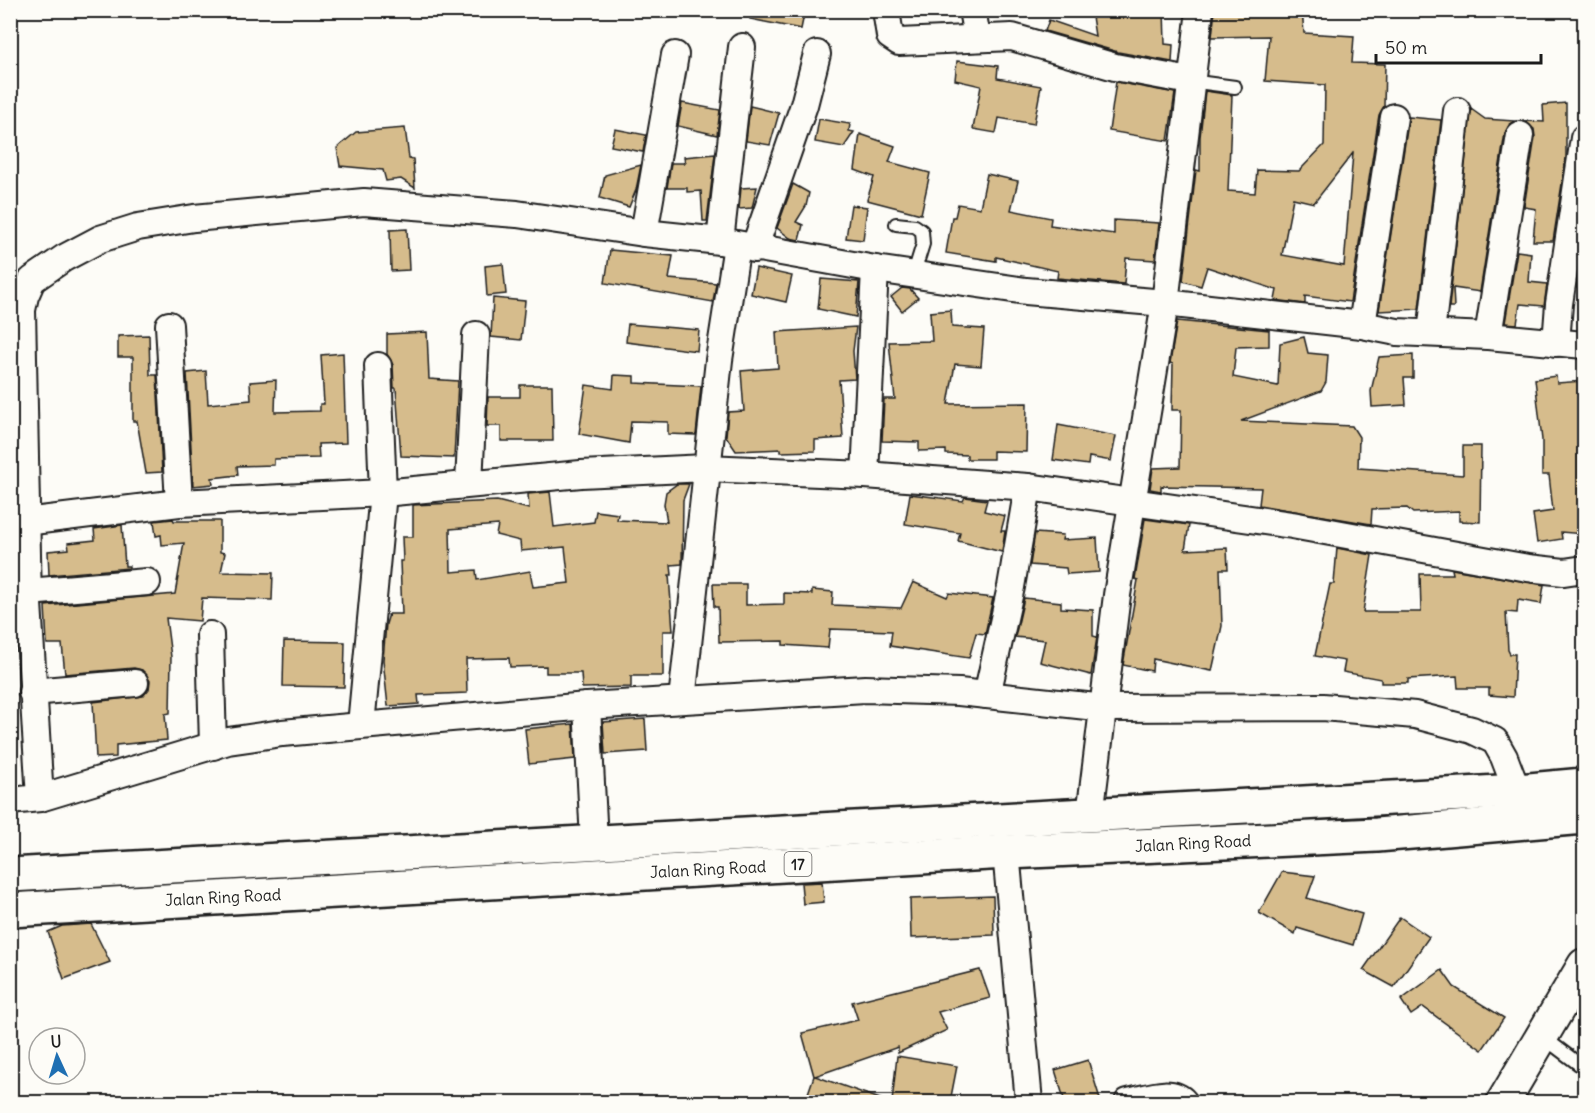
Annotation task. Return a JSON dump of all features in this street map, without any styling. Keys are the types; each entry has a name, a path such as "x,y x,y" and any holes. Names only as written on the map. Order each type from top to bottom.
{"highway":[{"name":"Jalan Ring Road","path":"10,875 594,841 1092,801 1517,791 1584,785"},
{"name":"Jalan Ring Road","path":"10,910 1006,852 1377,835 1584,817"},
{"path":"358,854 361,889"}],"street":[{"path":"886,10 890,36 899,42 1012,37 1116,67 1190,81"},
{"path":"972,10 977,37"},
{"path":"1092,801 1116,605 1165,303 1200,10"},
{"path":"682,700 706,468 737,245 742,47"},
{"path":"737,245 804,105 817,54"},
{"path":"644,233 675,55"},
{"path":"1431,333 1457,111"},
{"path":"1362,325 1394,117"},
{"path":"1488,336 1520,135"},
{"path":"1556,343 1559,304 1584,138"},
{"path":"40,798 32,692 25,522 22,310 32,280 64,258 100,240 138,227 194,218 364,202 518,214 737,245 875,269 1026,291 1165,303 1362,325 1397,332 1488,336 1584,345"},
{"path":"865,476 875,269"},
{"path":"169,325 179,503"},
{"path":"469,484 476,334"},
{"path":"361,725 383,493 378,366"},
{"path":"25,522 179,503 322,494 383,493 581,474 706,468 865,476 1028,488 1292,525 1528,568 1564,572 1584,569"},
{"path":"987,695 1011,587 1028,488"},
{"path":"28,592 147,582"},
{"path":"10,628 30,644"},
{"path":"210,635 213,746"},
{"path":"32,692 135,682"},
{"path":"10,801 40,798 213,746 282,733 587,706 866,689 914,689 987,695 1103,720 1323,707 1415,716 1472,730 1495,741 1517,791"},
{"path":"587,706 594,841"},
{"path":"1006,852 1029,1102"},
{"path":"1503,1102 1584,965"},
{"path":"1128,1102 1167,1094 1177,1095 1184,1102"}],"lane":[{"path":"1190,81 1235,87"},
{"path":"896,224 915,226 922,231 923,244 914,273"},
{"path":"1543,1036 1584,1068"}],"building":[{"path":"751,10 805,10 801,29 750,19"},
{"path":"1091,10 1164,10 1165,44 1173,45 1172,62 1118,52 1045,31 1049,20 1095,36"},
{"path":"1215,10 1302,10 1304,33 1354,36 1352,63 1385,64 1384,106 1379,115 1350,302 1305,296 1305,304 1275,300 1277,290 1207,267 1201,286 1183,281 1196,170 1200,171 1200,137 1205,91 1232,95 1228,191 1255,193 1257,170 1299,171 1324,145 1325,85 1265,81 1269,36 1212,37","holes":["1353,153 1344,266 1282,255 1293,198 1314,203"]},
{"path":"957,61 998,66 997,78 1041,86 1034,124 999,118 996,133 973,129 981,86 955,80"},
{"path":"1116,82 1175,93 1168,141 1109,131"},
{"path":"682,103 720,110 717,135 678,126"},
{"path":"1566,103 1566,158 1553,241 1533,241 1536,209 1524,207 1535,137 1534,129 1525,121 1544,122 1543,105"},
{"path":"750,106 779,113 770,145 746,141"},
{"path":"1471,109 1485,119 1515,121 1509,125 1505,133 1480,292 1453,288 1454,307 1449,307"},
{"path":"1409,117 1441,120 1419,309 1379,311"},
{"path":"819,119 850,124 849,131 854,132 844,147 815,142"},
{"path":"405,128 409,158 413,159 415,188 401,179 386,181 383,170 340,166 337,148 356,132"},
{"path":"615,129 646,135 643,152 611,146"},
{"path":"860,134 895,146 889,162 930,173 921,214 867,200 874,177 855,170"},
{"path":"715,154 707,221 703,221 701,191 687,192 687,188 667,188 671,163 685,163 684,157"},
{"path":"641,165 636,190 629,207 600,198 605,175"},
{"path":"987,174 1018,181 1011,210 1051,218 1050,225 1114,234 1114,220 1159,223 1155,260 1126,258 1124,284 1057,278 1058,271 996,257 996,261 946,253 952,217 955,217 958,204 980,208"},
{"path":"793,184 809,193 806,206 796,222 803,225 799,240 790,238 777,228"},
{"path":"757,187 752,208 739,209 741,188"},
{"path":"851,205 867,207 863,240 846,238"},
{"path":"407,229 409,270 391,271 390,230"},
{"path":"1584,235 1584,288 1577,288"},
{"path":"610,250 673,256 669,279 716,283 713,302 605,283"},
{"path":"1517,251 1531,253 1529,282 1547,284 1544,306 1520,304 1517,324 1505,323"},
{"path":"503,264 506,294 487,296 485,266"},
{"path":"756,268 792,276 786,302 751,294"},
{"path":"821,279 859,282 856,317 818,309"},
{"path":"902,288 910,289 918,298 902,311 891,297"},
{"path":"493,298 525,301 521,340 491,337"},
{"path":"951,310 952,327 984,329 981,366 955,364 948,404 1027,403 1026,452 993,451 993,459 967,459 967,455 946,454 946,450 919,451 919,442 882,441 884,399 895,399 889,342 932,341 930,312"},
{"path":"1177,321 1269,330 1269,346 1236,347 1233,377 1278,386 1280,343 1304,337 1308,353 1328,355 1326,382 1321,391 1241,421 1352,426 1359,437 1358,468 1463,475 1463,446 1481,446 1480,522 1459,521 1459,511 1413,513 1407,508 1372,509 1371,524 1259,505 1261,488 1161,486 1161,491 1150,489 1153,468 1180,467 1181,410 1172,410 1173,364 1170,363"},
{"path":"628,324 699,330 697,351 626,342"},
{"path":"856,327 853,351 855,379 839,380 843,438 815,440 815,451 781,452 781,449 736,451 726,436 728,412 744,411 741,371 778,368 776,332"},
{"path":"427,332 429,379 458,381 454,458 401,456 396,388 394,388 393,365 387,354 387,334"},
{"path":"149,335 150,375 157,375 162,472 146,473 137,421 133,421 133,357 118,357 118,336"},
{"path":"343,353 346,443 318,444 319,458 274,459 274,465 237,466 238,475 212,478 213,484 193,486 187,373 206,371 208,404 251,400 250,382 276,380 275,412 320,411 320,404 324,404 321,355"},
{"path":"1413,355 1413,378 1404,378 1406,405 1372,407 1371,391 1379,357"},
{"path":"614,375 634,376 634,383 701,386 696,435 668,434 668,422 631,421 629,443 579,434 586,385 613,389"},
{"path":"1556,376 1557,383 1584,381 1584,534 1561,532 1562,539 1537,543 1533,514 1553,511 1549,475 1542,475 1542,440 1535,379"},
{"path":"520,385 552,385 553,441 501,441 501,426 487,426 488,397 520,397"},
{"path":"1058,425 1116,436 1111,461 1089,457 1088,465 1053,460"},
{"path":"677,484 689,484 683,500 682,564 671,565 672,575 669,575 673,631 663,631 663,676 631,676 631,687 582,688 581,673 546,673 546,666 510,667 509,658 466,659 467,693 418,695 419,704 388,706 383,660 386,624 389,614 402,614 400,561 403,561 402,537 413,537 413,505 497,501 529,509 528,494 550,492 554,527 594,522 596,511 618,514 617,520 667,522 664,504 666,492","holes":["498,525 496,535 520,541 521,551 565,547 569,583 533,587 530,571 477,580 476,570 451,572 450,529"]},
{"path":"910,494 963,501 965,497 987,500 984,511 1005,516 1001,531 1005,531 1002,552 958,541 960,533 905,524"},
{"path":"173,519 174,521 220,521 220,552 225,553 221,572 273,573 272,600 202,598 200,621 166,618 171,657 170,713 165,714 167,740 116,745 116,757 96,758 93,702 143,696 149,689 150,681 142,670 134,668 65,674 62,644 47,644 45,606 175,594 184,543 162,545 161,535 156,536 154,521"},
{"path":"1145,519 1189,525 1185,550 1227,548 1228,569 1220,569 1222,626 1212,671 1153,659 1152,671 1123,665 1138,580 1135,579"},
{"path":"122,525 125,566 129,568 49,575 48,551 69,549 68,543 95,540 94,529"},
{"path":"1035,533 1063,535 1062,540 1097,538 1099,572 1067,574 1066,568 1030,565"},
{"path":"1337,548 1372,555 1363,612 1421,612 1420,574 1453,574 1452,569 1544,585 1541,604 1518,600 1517,613 1506,612 1508,650 1510,654 1515,654 1513,697 1489,695 1489,688 1458,688 1457,676 1408,679 1408,683 1381,683 1381,679 1343,672 1345,661 1315,656 1330,584 1334,584"},
{"path":"913,582 947,597 949,593 993,598 985,634 976,633 969,658 890,646 892,631 830,629 828,648 783,645 783,641 719,642 718,607 714,607 713,584 746,584 746,605 784,604 784,593 812,594 812,590 833,592 832,605 901,608"},
{"path":"1024,598 1061,602 1061,608 1093,610 1093,636 1097,637 1091,675 1040,662 1045,640 1015,637"},
{"path":"284,641 345,642 344,687 283,686"},
{"path":"645,719 647,751 605,754 603,722"},
{"path":"573,724 575,759 529,764 525,729"},
{"path":"1282,872 1315,876 1307,898 1362,914 1353,945 1297,928 1295,934 1259,913"},
{"path":"822,882 824,902 803,904 801,883"},
{"path":"993,896 994,935 911,938 910,899"},
{"path":"1400,917 1429,937 1394,987 1363,970"},
{"path":"91,924 110,962 64,979 48,932 62,926"},
{"path":"980,970 990,998 938,1012 947,1030 898,1053 898,1047 815,1076 883,1100 883,1102 805,1102 814,1076 802,1033 858,1020 852,1002"},
{"path":"1442,970 1454,987 1504,1018 1482,1050 1423,1007 1411,1015 1401,1000"},
{"path":"897,1056 957,1066 950,1102 892,1102"},
{"path":"1088,1060 1101,1102 1065,1102 1055,1070"}]}
